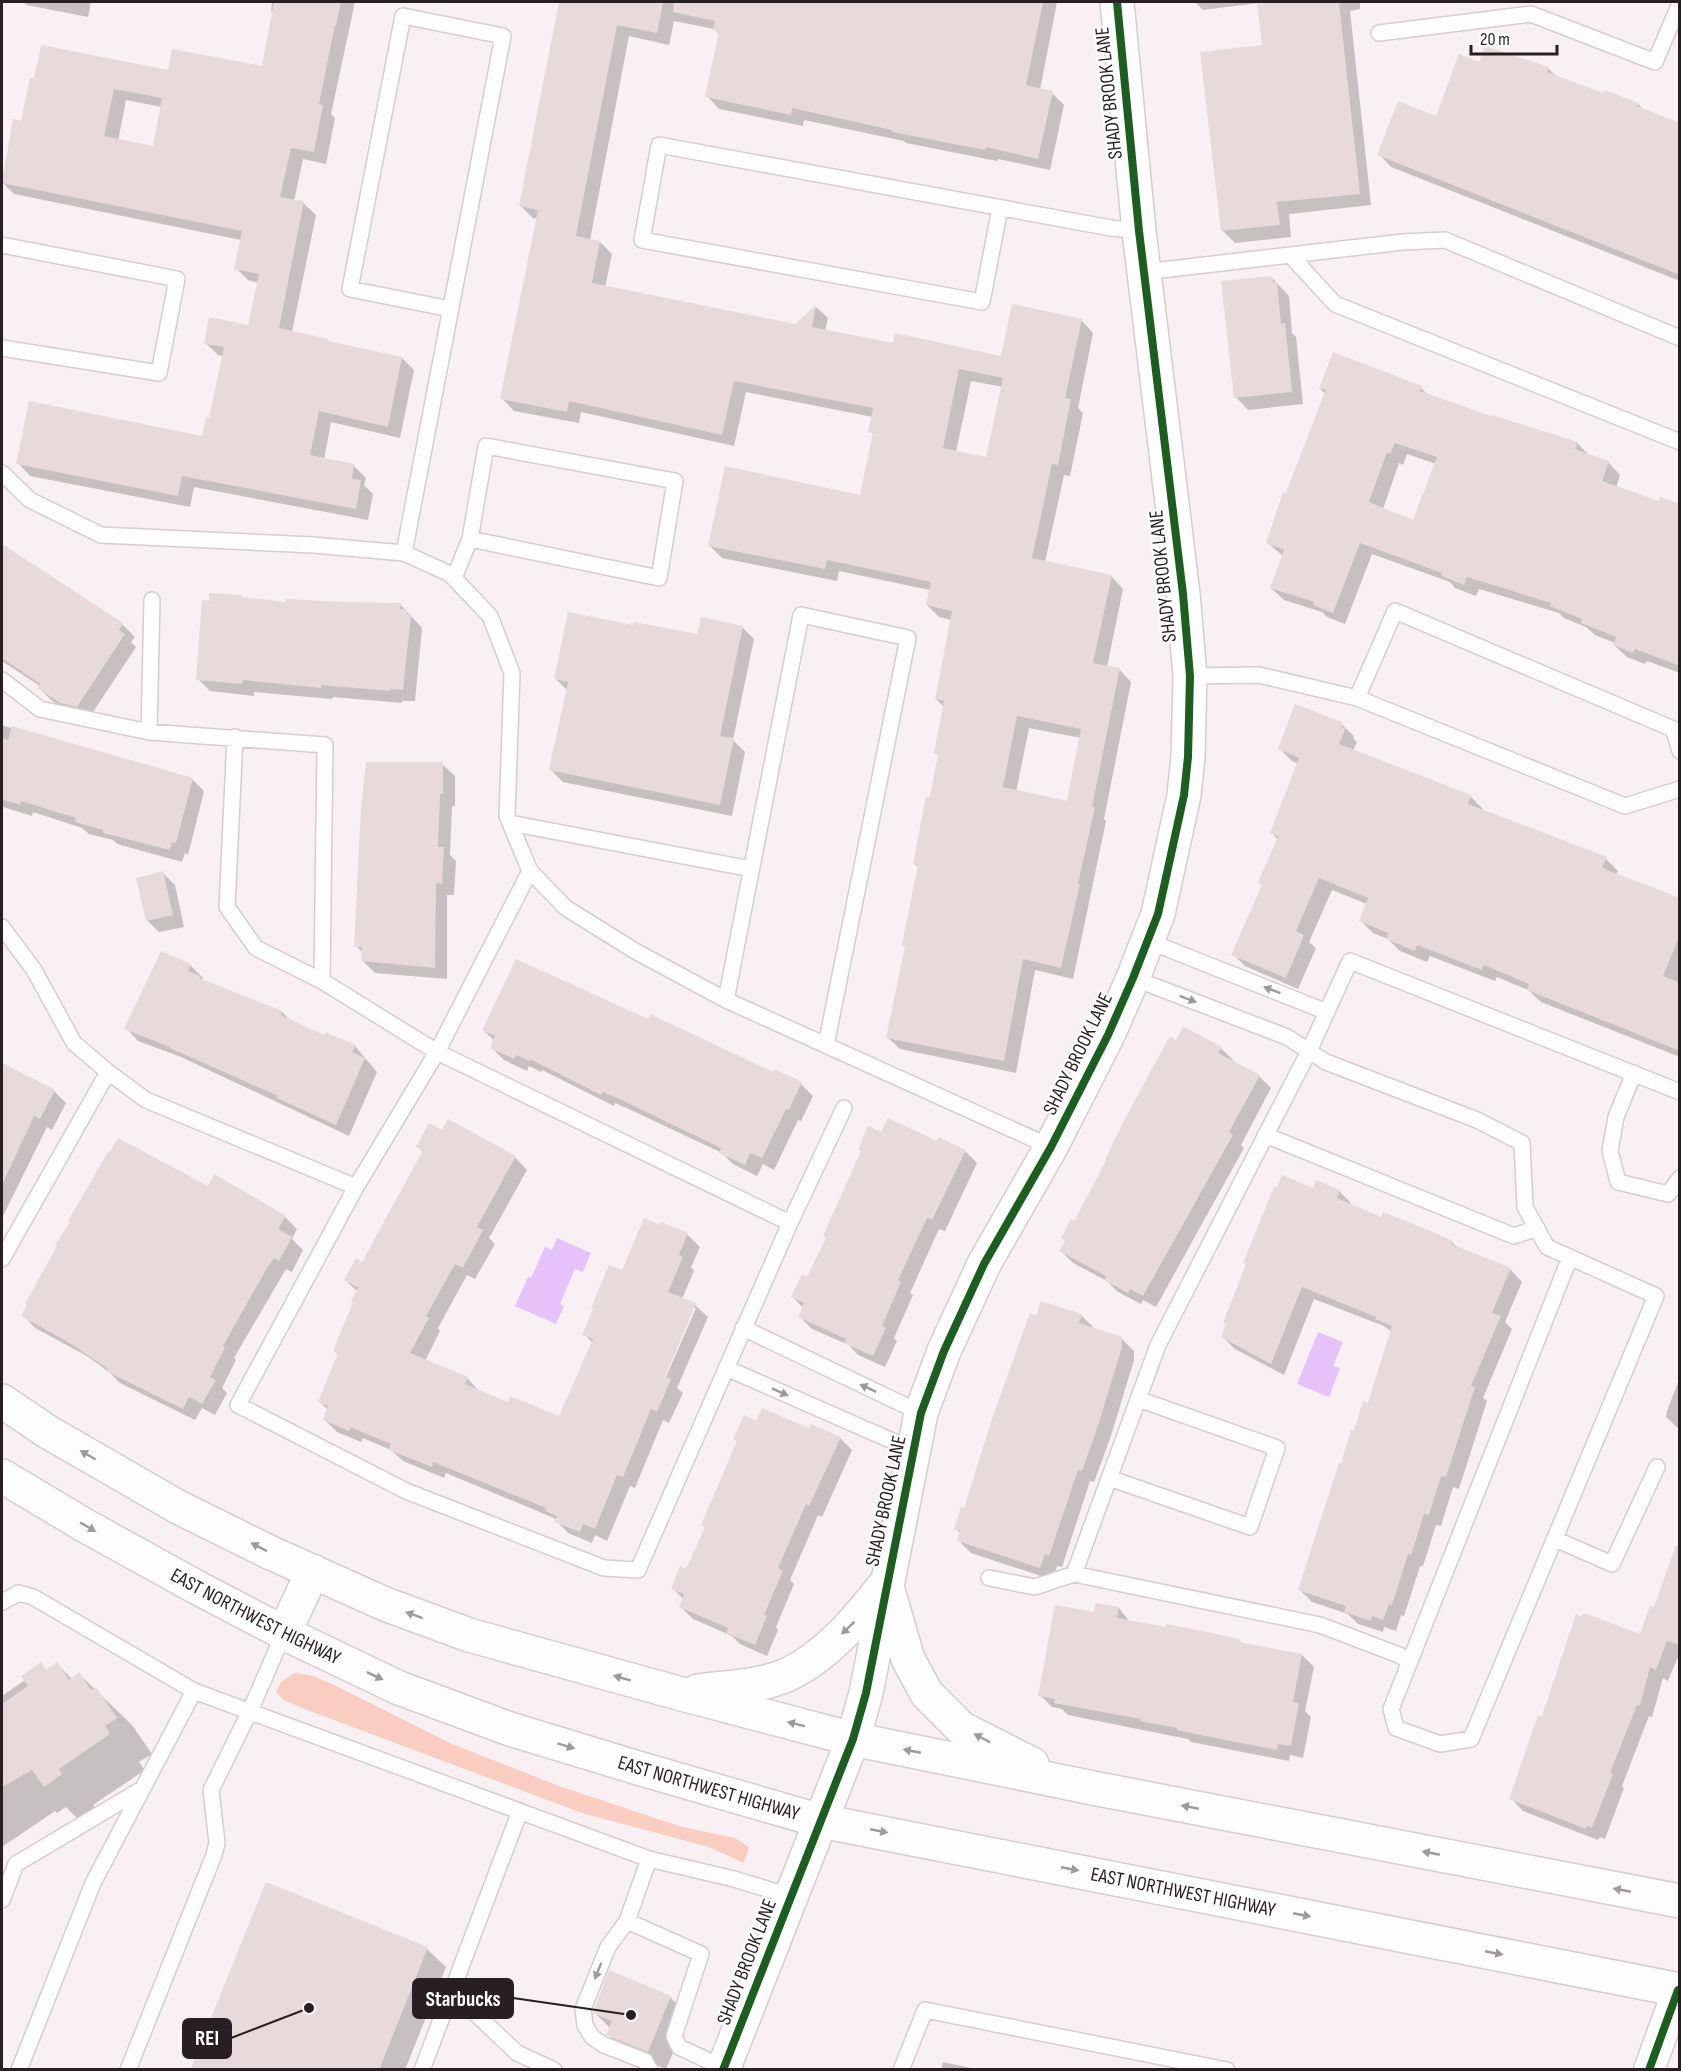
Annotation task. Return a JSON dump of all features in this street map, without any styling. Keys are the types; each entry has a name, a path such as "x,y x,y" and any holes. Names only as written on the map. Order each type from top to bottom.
{"main road":[{"name":"SHADY BROOK LANE","path":"724,2069 853,1739 866,1693 921,1413 944,1352 984,1264 1051,1147 1108,1035 1133,978 1158,914 1184,795 1188,757 1190,676 1183,594 1139,231 1117,2"},
{"path":"2,1401 48,1432 178,1507 271,1553 385,1604 469,1635 853,1739 1093,1788 1680,1901"},
{"name":"EAST NORTHWEST HIGHWAY","path":"2,1476 177,1577 284,1633 399,1688 510,1729 821,1821 1679,1990"},
{"path":"284,1633 313,1572"},
{"path":"678,1693 750,1685 788,1675 817,1656 854,1623 886,1583"},
{"path":"886,1583 908,1659 927,1694 961,1728 1029,1763 1093,1788"}],"street":[{"path":"1649,2070 1679,1990"}],"lane":[{"path":"1379,33 1531,14 1655,62 1680,3"},
{"path":"404,553 503,36 404,16 350,289 450,309"},
{"path":"1000,208 982,302 642,240 659,145 1111,228 1139,231"},
{"path":"1144,272 1403,242 1445,240 1680,338"},
{"path":"2,245 177,279 159,373 2,348"},
{"path":"1291,256 1335,304 1680,442"},
{"path":"454,578 470,539 486,446 675,481 659,578 470,539"},
{"path":"2,473 30,500 101,534 313,545 404,553 450,574 490,616 512,673 507,816 530,871 566,908 635,951 726,1000 1051,1147"},
{"path":"149,732 152,600"},
{"path":"1357,698 1395,611 1673,729 1680,751"},
{"path":"726,1000 801,615 908,639 826,1045"},
{"path":"1190,676 1259,675 1357,698 1625,806 1680,789"},
{"path":"2,680 40,709 149,732 325,745 322,981"},
{"path":"235,737 227,907 256,948 322,981 437,1052 790,1223"},
{"path":"510,823 751,869"},
{"path":"530,871 437,1052 356,1187 238,1405 406,1491 604,1568 638,1570 743,1328 844,1108"},
{"path":"2,927 34,970 74,1043 146,1100 356,1187"},
{"path":"1148,941 1327,1012"},
{"path":"1074,1574 1158,1345 1309,1051 1350,961 1680,1092"},
{"path":"1133,978 1287,1038 1326,1062 1477,1120 1522,1143 1525,1207 1547,1247 1570,1257 1656,1296 1471,1739 1440,1744 1396,1728 1391,1709 1570,1257"},
{"path":"2,1259 108,1072"},
{"path":"1634,1074 1616,1117 1610,1151 1618,1182 1668,1194 1680,1178"},
{"path":"1265,1135 1514,1236 1537,1228"},
{"path":"743,1328 921,1413"},
{"path":"726,1368 913,1450"},
{"path":"1109,1478 1250,1527 1277,1448 1138,1399"},
{"path":"1555,1539 1612,1564 1657,1467"},
{"path":"988,1578 1035,1587 1074,1574 1320,1625 1399,1655 1409,1661"},
{"path":"2,1602 19,1593 33,1597 194,1691 649,1859 734,1879 790,1896"},
{"path":"128,2070 214,1855 217,1843 211,1790 250,1711 284,1633"},
{"path":"19,2070 93,1883 194,1691"},
{"path":"2,1900 16,1864 142,1790"},
{"path":"422,2070 520,1811"},
{"path":"649,1859 627,1921 608,1947 583,2009 585,2025 592,2037 604,2045 645,2061 650,2070"},
{"path":"627,1921 701,1954 674,2036 679,2047 724,2069"},
{"path":"452,1991 517,2053 554,2070"},
{"path":"901,2070 925,2010 1227,2070"}],"shaded area":[{"path":"557,1238 591,1253 583,1272 575,1269 560,1304 564,1306 556,1324 515,1306 545,1247 552,1250"},
{"path":"1318,1332 1343,1342 1333,1366 1340,1368 1329,1397 1297,1384"},
{"path":"294,1673 310,1675 332,1684 452,1744 559,1786 682,1827 735,1838 749,1847 744,1863 709,1847 582,1813 307,1710 284,1700 276,1692 281,1682"}],"building":[{"path":"274,2 341,2 319,104 323,105 314,152 291,148 280,197 304,201 279,328 402,357 388,427 319,411 310,455 354,464 352,479 361,480 356,509 182,476 178,496 16,464 29,401 202,436 206,417 209,418 224,347 204,344 209,317 248,325 259,274 234,269 242,231 2,183 13,119 21,121 30,78 34,78 41,45 168,70 172,49 262,66","holes":["114,89 162,98 153,146 104,136"]},
{"path":"559,2 663,2 657,33 617,25 576,236 600,241 592,283 795,324 816,305 812,327 893,343 895,333 1001,356 1012,304 1082,319 1065,398 1071,399 1058,465 1052,464 1032,558 1112,575 1093,663 1120,668 1092,807 1095,807 1078,884 1080,884 1061,968 1023,959 1004,1061 886,1038 905,946 902,945 918,865 913,864 926,797 930,797 938,754 934,753 944,701 935,699 952,611 926,605 931,582 827,560 825,569 708,546 725,466 860,495 873,433 868,432 873,408 734,381 722,435 569,401 567,412 500,399 538,210 519,206","holes":["959,369 1003,378 986,457 943,448","1017,716 1081,729 1067,801 1003,787"]},
{"path":"674,2 1043,2 1026,85 1053,91 1038,159 986,147 985,150 892,132 892,130 792,108 791,115 705,97 719,32 713,30 715,21 673,12"},
{"path":"1257,2 1339,2 1360,194 1277,202 1280,225 1221,231 1200,52 1262,45"},
{"path":"1485,46 1549,67 1547,72 1603,93 1605,90 1639,103 1637,106 1680,123 1680,275 1377,155 1398,101 1436,116 1459,54 1479,62"},
{"path":"1272,276 1273,282 1277,282 1281,324 1285,323 1292,392 1234,398 1221,281"},
{"path":"1333,352 1422,386 1420,391 1491,416 1578,442 1575,449 1609,461 1602,481 1659,501 1660,497 1680,504 1680,666 1635,649 1633,653 1613,645 1616,637 1581,623 1582,619 1550,606 1551,603 1467,577 1464,585 1441,576 1442,573 1360,543 1333,613 1313,605 1314,602 1270,588 1284,550 1266,543 1283,492 1286,493 1326,389 1319,389","holes":["1395,443 1437,457 1413,520 1369,502 1387,452 1390,454"]},
{"path":"2,544 123,623 119,630 125,634 77,707 60,703 37,688 40,684 2,658"},
{"path":"209,593 242,595 242,597 286,602 286,599 401,603 400,609 407,609 407,614 411,615 403,690 321,685 321,688 243,680 242,684 196,680 202,600 209,601"},
{"path":"568,612 633,625 634,622 697,634 701,617 743,626 720,736 734,738 720,805 549,770 568,682 554,679"},
{"path":"1295,704 1342,722 1341,727 1345,729 1339,744 1471,795 1468,804 1607,857 1602,868 1680,898 1680,935 1663,976 1680,983 1680,1051 1527,990 1529,984 1484,965 1482,970 1417,945 1415,951 1386,939 1388,933 1359,921 1368,898 1319,878 1296,931 1304,935 1286,978 1231,955 1262,885 1258,882 1278,837 1270,833 1299,758 1278,749"},
{"path":"12,726 193,778 176,843 172,842 170,850 103,833 103,830 75,822 76,818 21,801 20,805 2,799 2,738 8,740"},
{"path":"366,762 443,762 443,794 440,794 438,847 444,847 442,884 436,883 435,968 361,961 362,947 354,947 361,808"},
{"path":"163,871 173,915 146,921 136,878"},
{"path":"161,951 191,964 188,971 200,976 199,978 282,1011 281,1015 324,1035 325,1032 356,1045 352,1052 365,1058 336,1125 170,1047 124,1029"},
{"path":"516,959 648,1019 650,1014 773,1072 774,1069 802,1082 762,1158 750,1153 745,1165 719,1153 721,1148 617,1098 603,1092 601,1095 530,1059 529,1061 517,1055 514,1059 490,1048 495,1036 482,1030"},
{"path":"1183,1026 1222,1047 1218,1053 1260,1075 1229,1132 1233,1135 1143,1296 1130,1289 1128,1293 1104,1280 1106,1276 1059,1251 1065,1241 1061,1238 1071,1219 1074,1221 1106,1161 1122,1124 1170,1036 1176,1040"},
{"path":"2,1063 55,1090 40,1119 34,1116 2,1185"},
{"path":"888,1118 937,1141 938,1137 966,1150 932,1220 927,1218 898,1280 901,1282 882,1326 886,1328 873,1356 844,1343 846,1339 798,1317 804,1303 791,1297 802,1274 807,1277 826,1238 823,1236 861,1151 858,1150 868,1126 881,1132"},
{"path":"448,1119 516,1156 477,1227 483,1230 463,1268 455,1264 426,1316 429,1318 410,1353 468,1377 465,1384 508,1402 510,1396 559,1416 593,1339 582,1335 609,1265 622,1270 644,1218 688,1233 679,1255 683,1257 668,1292 696,1303 665,1377 671,1379 657,1412 651,1409 623,1477 617,1475 595,1529 583,1524 580,1532 554,1522 557,1516 545,1511 546,1508 433,1462 432,1467 389,1450 391,1444 350,1427 349,1431 323,1420 328,1406 318,1402 338,1353 333,1351 358,1288 344,1280 356,1258 362,1262 423,1150 416,1147 429,1123 442,1130"},
{"path":"118,1138 208,1186 214,1174 286,1216 278,1229 292,1237 279,1261 274,1258 267,1268 223,1346 225,1347 210,1377 216,1380 202,1404 189,1397 183,1409 106,1371 108,1369 73,1345 21,1316 27,1305 25,1304 57,1246 55,1245 70,1222 68,1221"},
{"path":"1282,1175 1313,1188 1316,1180 1340,1190 1337,1198 1381,1217 1383,1212 1428,1230 1453,1241 1451,1244 1511,1268 1492,1313 1501,1316 1471,1386 1475,1387 1446,1477 1441,1476 1429,1515 1424,1514 1411,1555 1408,1554 1392,1605 1389,1604 1383,1620 1372,1616 1371,1621 1344,1612 1346,1606 1298,1590 1339,1463 1341,1464 1351,1430 1354,1431 1363,1401 1368,1403 1392,1326 1375,1319 1376,1317 1302,1287 1271,1364 1221,1337 1226,1324 1223,1323 1246,1264 1243,1263 1274,1187 1277,1188"},
{"path":"1041,1301 1082,1314 1079,1323 1122,1337 1122,1347 1082,1471 1078,1470 1049,1556 1045,1554 1040,1568 957,1541 960,1531 954,1529 961,1507 964,1508 993,1416 1030,1313 1036,1316"},
{"path":"762,1408 809,1428 811,1424 841,1437 809,1506 806,1504 778,1568 783,1571 764,1615 767,1616 755,1645 726,1633 728,1628 679,1607 684,1594 671,1589 680,1566 686,1569 705,1527 701,1525 737,1441 733,1439 744,1415 756,1421"},
{"path":"1676,1545 1680,1546 1680,1645 1667,1641 1656,1670 1650,1667 1640,1706 1637,1705 1610,1773 1613,1774 1592,1828 1587,1826 1586,1829 1509,1799 1538,1715 1542,1716 1576,1614 1582,1617 1584,1613 1640,1634 1650,1606 1654,1607"},
{"path":"1096,1603 1119,1607 1117,1618 1192,1629 1240,1639 1239,1642 1302,1654 1293,1702 1299,1703 1291,1746 1278,1744 1277,1750 1210,1737 1140,1721 1141,1719 1054,1703 1055,1699 1038,1696 1055,1605 1094,1612"},
{"path":"41,1662 46,1670 57,1662 69,1680 79,1672 91,1690 96,1687 117,1718 105,1726 110,1734 59,1769 62,1774 44,1787 32,1770 2,1787 2,1704 28,1686 21,1676"},
{"path":"266,1882 428,1947 379,2070 190,2070"},
{"path":"609,1970 671,1996 648,2052 606,2035 612,2021 593,2013"}],"cycle path":[{"path":"723,2070 853,1739 866,1693 921,1413 944,1351 984,1264 1051,1147 1108,1035 1133,978 1158,914 1184,795 1188,757 1190,676 1183,594 1139,231 1117,2"},
{"path":"1649,2070 1678,1990"}],"place":[{"name":"REI","path":"309,2008"},
{"name":"Starbucks","path":"631,2015"}]}
